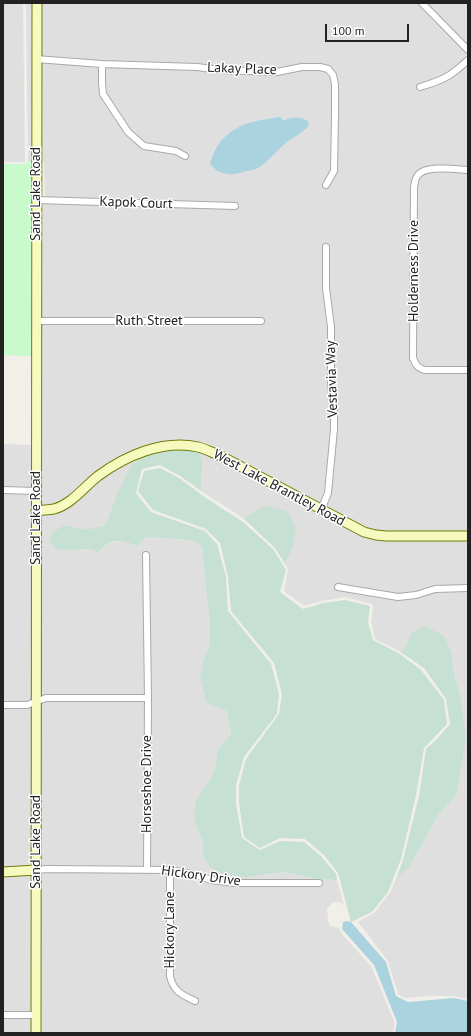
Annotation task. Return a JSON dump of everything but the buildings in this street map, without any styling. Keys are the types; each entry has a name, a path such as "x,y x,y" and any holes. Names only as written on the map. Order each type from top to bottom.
{"street":[{"name":"Sand Lake Road","path":"36,1033 37,3"},
{"path":"422,3 468,50"},
{"name":"Lakay Place","path":"36,59 102,64 197,67 220,70 276,72 302,67 320,67 328,69 333,75 335,84 336,116 334,171 326,185"},
{"path":"420,87 443,80 457,71 468,60"},
{"path":"102,64 103,94 128,132 144,146 176,151 185,156"},
{"name":"Holderness Drive","path":"468,170 427,170 418,175 416,179 414,195 413,358 415,364 419,368 425,370 468,370"},
{"name":"Kapok Court","path":"36,200 235,206"},
{"name":"Vestavia Way","path":"321,510 328,493 334,429 334,411 330,385 330,327 326,288 326,247"},
{"name":"Ruth Street","path":"37,321 261,321"},
{"name":"West Lake Brantley Road","path":"36,511 54,509 63,505 96,477 128,458 150,449 174,446 196,447 221,456 364,532 376,535 468,536"},
{"path":"3,490 36,491"},
{"name":"Horseshoe Drive","path":"146,555 148,698 147,870"},
{"path":"338,587 398,597 416,595 435,588 468,588"},
{"path":"3,705 27,705 46,698 148,698"},
{"name":"Hickory Drive","path":"36,870 46,868 170,870 212,880 235,883 319,883"},
{"path":"3,872 36,870"},
{"name":"Hickory Lane","path":"170,870 170,976 176,991 195,1001"},
{"path":"3,1015 36,1015"}],"shaded area":[{"path":"3,3 23,3 25,162 3,162"},
{"path":"26,3 33,3 33,161 28,161"},
{"path":"40,3 418,3 468,54 468,56 455,68 442,77 416,85 418,91 445,82 459,73 468,64 468,167 427,167 415,173 412,179 410,358 412,365 418,371 425,373 468,373 468,533 386,533 365,529 325,508 331,494 337,429 334,385 334,327 329,288 329,244 323,245 323,288 327,328 327,385 330,411 330,429 326,479 324,492 319,505 222,453 149,447 62,503 39,507 41,445 41,324 264,324 264,318 41,318 43,203 238,209 239,203 45,198 44,162 40,161","holes":["281,117 306,130 287,142 258,168 218,147 226,135"]},
{"path":"426,3 468,3 468,45"},
{"path":"428,172 468,172 468,367 425,367 421,366 417,357 417,187 420,177"},
{"path":"3,444 33,445 33,488 3,487"},
{"path":"196,450 206,453 362,535 468,539 468,585 434,586 408,594 399,594 336,583 334,589 398,600 417,598 436,591 468,591 468,999 454,996 405,998 398,994 388,961 358,922 374,913 390,893 396,879 410,866 440,812 456,796 460,694 454,674 452,654 412,632 403,651 399,651 375,639 371,622 372,604 345,597 304,606 285,592 284,590 288,570 285,564 293,547 264,506 243,518 201,491 202,466"},
{"path":"158,451 138,459 128,473 105,525 92,530 76,529 64,525 63,550 94,549 100,551 107,544 113,542 129,541 139,544 145,537 191,540 201,546 210,624 210,643 204,658 226,710 231,735 218,749 214,773 196,800 198,831 203,841 203,856 247,877 283,872 316,879 337,880 344,906 340,902 333,902 327,909 330,926 339,928 341,933 371,966 395,1023 393,1033 39,1033 39,873 47,871 166,873 167,977 174,993 182,999 197,1004 199,999 178,989 173,976 173,874 211,883 235,886 322,886 322,881 235,880 212,878 173,867 150,867 151,701 149,552 143,552 145,696 39,697 39,513 54,512 99,479 130,461"},
{"path":"3,493 33,493 33,700 26,702 3,702"},
{"path":"47,701 145,701 144,867 39,867 39,703"},
{"path":"33,706 32,868 3,869 3,707"},
{"path":"32,874 32,1012 3,1012 3,875"},
{"path":"3,1018 32,1018 32,1033 3,1033"}],"green space":[{"path":"28,161 33,161 33,356 3,355 3,164 26,164"},
{"path":"173,449 185,449 201,452 201,491 180,476 160,465 142,469 136,493 151,512 205,531 217,544 226,577 228,611 271,664 279,694 277,714 244,757 236,785 236,803 242,838 260,850 280,841 304,842 321,856 336,874 337,880 316,879 283,872 247,877 225,875 210,867 203,856 203,841 194,817 196,800 214,773 218,749 231,734 226,710 207,703 200,678 204,658 210,643 210,624 201,546 191,540 146,537 139,544 139,547 128,542 115,541 107,544 96,553 94,549 63,550 55,548 49,541 53,532 64,525 84,529 105,525 124,479 135,463 140,458 148,454"},
{"path":"160,468 179,478 243,522 273,549 286,570 280,592 303,609 323,603 345,600 370,606 368,622 373,640 400,654 421,670 444,700 447,724 424,748 416,795 401,859 388,892 372,912 351,922 338,873 324,855 305,839 280,838 260,848 244,837 239,803 239,785 246,759 279,714 282,694 274,663 231,611 228,577 220,543 206,529 153,510 138,491 144,471"},
{"path":"264,506 287,511 296,528 293,547 285,564 275,548 243,518"},
{"path":"426,626 444,636 452,654 454,674 460,694 466,739 456,796 440,812 410,866 396,879 403,860 419,796 426,749 450,724 446,699 424,668 399,651 403,651 412,632"}],"water":[{"path":"281,117 284,120 302,118 308,121 309,124 302,133 286,143 261,166 236,174 226,174 218,171 210,164 221,142 228,134 237,128 257,121"},
{"path":"343,922 351,922 386,962 396,996 408,1002 454,998 468,1001 468,1033 395,1033 397,1022 374,965 342,929"}]}
